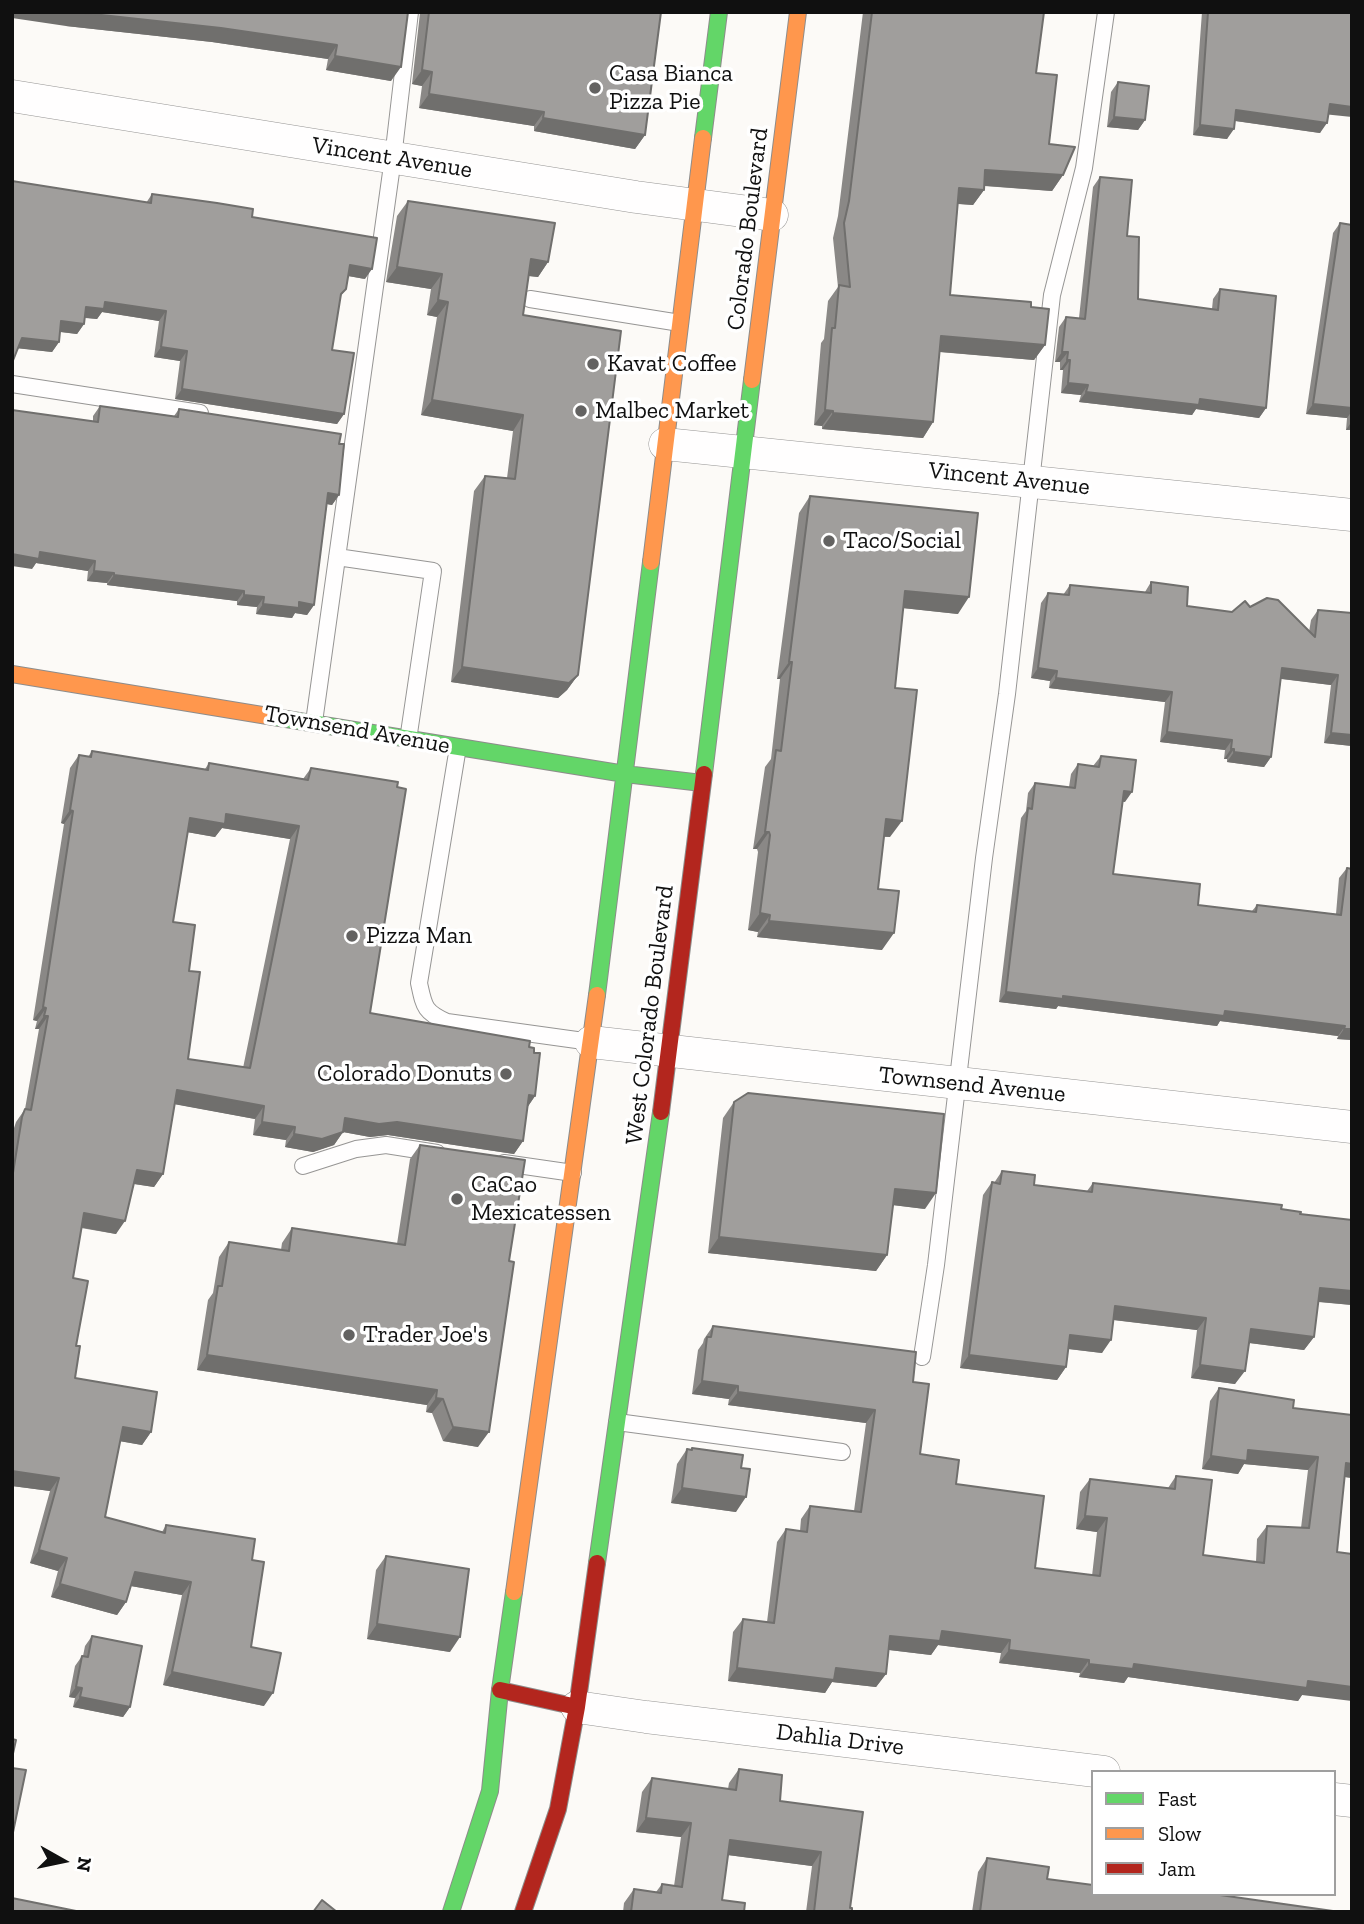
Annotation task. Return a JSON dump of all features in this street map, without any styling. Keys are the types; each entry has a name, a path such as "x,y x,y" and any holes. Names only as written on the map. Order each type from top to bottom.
{"main road":[{"path":"451,1912 490,1791 500,1690 592,1042 719,12"},
{"name":"Colorado Boulevard","path":"743,453 798,12"},
{"name":"West Colorado Boulevard","path":"577,1707 669,1052 743,453"},
{"name":"Townsend Avenue","path":"12,674 314,722 408,740 625,774 702,783"},
{"path":"500,1690 577,1707 558,1809 524,1911"}],"street":[{"name":"Vincent Avenue","path":"12,96 393,158 772,215"},
{"name":"Vincent Avenue","path":"666,444 1352,515"},
{"name":"Townsend Avenue","path":"592,1042 1352,1127"},
{"name":"Dahlia Drive","path":"577,1707 1091,1770"}],"lane":[{"path":"314,722 337,557 347,436 393,158 410,12"},
{"path":"922,1357 936,1265 956,1083 1032,481 1052,295 1084,168 1106,12"},
{"path":"530,299 680,323"},
{"path":"12,384 217,416"},
{"path":"337,557 433,571 408,740"},
{"path":"458,747 419,983 424,1007 435,1017 447,1022 592,1042"},
{"path":"303,1166 356,1149 386,1145 449,1155"},
{"path":"486,1161 573,1173"},
{"path":"617,1422 842,1452"}],"building":[{"path":"74,12 408,12 401,67 335,56 337,45 221,28"},
{"path":"429,12 661,12 645,135 543,118 544,112 429,94 432,72 422,70"},
{"path":"872,12 1044,12 1036,73 1057,75 1049,144 1075,147 1063,175 985,170 984,190 959,188 950,295 1031,302 1031,307 1049,309 1045,345 941,336 933,422 825,410 832,328 835,328 839,285 850,287 844,223"},
{"path":"1208,12 1352,12 1352,107 1330,104 1327,123 1236,110 1234,129 1200,125"},
{"path":"1118,82 1149,86 1145,120 1114,117"},
{"path":"1100,177 1132,180 1127,236 1139,237 1138,299 1218,310 1220,289 1276,296 1266,408 1200,399 1199,405 1086,392 1088,385 1068,383 1070,360 1067,360 1068,352 1062,352 1066,317 1085,319"},
{"path":"12,181 151,203 152,194 217,203 253,209 252,217 377,238 372,269 350,265 346,289 341,294 332,350 354,353 344,414 182,389 187,351 161,347 166,311 105,302 104,309 86,307 84,324 61,321 59,342 22,338 12,363"},
{"path":"408,201 555,223 548,262 531,259 523,315 621,331 578,675 569,683 462,667 485,476 515,479 523,415 432,400 448,302 438,300 442,274 397,267"},
{"path":"1340,223 1352,225 1352,408 1313,404"},
{"path":"100,406 178,417 179,409 341,434 339,444 344,444 339,495 328,493 314,605 299,602 299,608 263,604 264,597 244,595 244,591 94,571 95,561 40,552 39,559 12,554 12,410 98,422"},
{"path":"810,496 978,513 969,597 905,591 895,688 917,690 902,821 886,819 878,889 899,891 894,933 769,921 770,915 760,913 770,835 765,832 776,750 781,751 792,662 789,662"},
{"path":"1151,582 1188,587 1187,606 1232,612 1245,601 1250,607 1267,598 1278,600 1315,637 1318,610 1352,613 1352,735 1331,733 1338,675 1282,668 1271,757 1234,752 1234,749 1231,749 1232,740 1167,732 1172,692 1056,678 1057,671 1038,668 1048,593 1069,595 1070,585 1151,593"},
{"path":"92,751 208,770 209,763 308,780 311,768 398,782 397,787 406,789 370,1013 530,1041 529,1047 534,1048 534,1053 540,1053 535,1096 529,1095 523,1141 397,1122 379,1124 345,1118 343,1132 322,1139 294,1134 295,1127 262,1122 264,1106 177,1090 163,1174 137,1170 125,1221 84,1213 73,1278 88,1281 76,1346 80,1346 75,1378 157,1392 151,1432 123,1427 105,1517 165,1533 166,1525 255,1539 252,1560 264,1562 251,1647 281,1653 273,1693 172,1672 191,1582 135,1572 126,1602 60,1584 67,1558 39,1550 59,1478 12,1471 12,1179 22,1117 25,1109 31,1110 48,1016 44,1016 46,1008 43,1007 79,755 91,757","holes":["226,814 299,826 250,1068 188,1059 200,972 189,971 195,925 173,922 190,818 225,824"]},
{"path":"1101,756 1136,760 1132,792 1124,791 1113,874 1200,884 1198,905 1256,912 1257,905 1341,915 1347,868 1352,869 1352,1029 1225,1011 1224,1016 1063,996 1063,999 1006,992 1028,808 1032,809 1035,783 1075,788 1078,764 1099,767"},
{"path":"748,1093 944,1114 936,1193 895,1189 887,1255 719,1237 734,1102"},
{"name":"Trader Joe's","path":"420,1145 525,1160 509,1261 514,1262 489,1432 453,1427 443,1399 436,1398 437,1390 207,1355 218,1286 222,1286 229,1242 289,1251 292,1228 405,1245"},
{"path":"1002,1171 1035,1175 1034,1185 1092,1192 1093,1183 1282,1205 1281,1209 1301,1212 1300,1214 1352,1220 1352,1291 1320,1288 1314,1337 1251,1329 1245,1371 1200,1365 1206,1318 1115,1306 1111,1340 1070,1335 1066,1367 969,1355 992,1182 1000,1184"},
{"path":"713,1326 916,1352 913,1382 929,1384 920,1454 959,1460 956,1484 1044,1496 1035,1568 1100,1576 1107,1518 1085,1516 1090,1479 1175,1489 1176,1476 1212,1480 1203,1555 1264,1563 1267,1526 1309,1528 1318,1457 1248,1450 1247,1461 1211,1456 1219,1388 1294,1400 1293,1408 1352,1415 1352,1464 1346,1463 1337,1552 1352,1554 1352,1687 1308,1681 1307,1688 1134,1664 1133,1669 1089,1664 1089,1660 1009,1650 1010,1640 942,1631 940,1641 890,1636 886,1674 836,1668 834,1680 737,1668 743,1619 774,1623 786,1529 807,1532 810,1506 861,1512 875,1410 738,1392 738,1386 702,1381 707,1337 711,1337"},
{"path":"687,1449 743,1455 741,1468 750,1469 746,1497 682,1488"},
{"path":"386,1556 469,1569 460,1637 377,1624"},
{"path":"92,1636 142,1646 130,1707 80,1697 82,1688 76,1687 82,1656 88,1657"},
{"path":"12,1739 16,1740 12,1758"},
{"path":"12,1768 26,1770 12,1837"},
{"path":"739,1769 782,1775 780,1801 863,1812 850,1908 852,1912 814,1912 821,1852 730,1840 722,1900 745,1903 744,1912 631,1912 634,1889 661,1893 662,1884 682,1887 691,1823 646,1818 652,1778 736,1790"},
{"path":"987,1858 1049,1867 1047,1879 1091,1885 1091,1896 1227,1896 1340,1912 980,1912"},
{"path":"12,1898 81,1912 12,1912"},
{"path":"322,1900 337,1912 313,1912"}],"traffic: fast":[{"path":"703,138 719,12"},
{"path":"704,774 752,380"},
{"path":"597,995 651,562"},
{"path":"274,717 625,774 702,783"},
{"path":"597,1563 661,1112"},
{"path":"451,1912 490,1791 500,1690 514,1592"}],"traffic: slow":[{"path":"752,380 798,12"},
{"path":"651,562 703,138"},
{"path":"12,674 274,717"},
{"path":"514,1592 597,995"}],"traffic: jam":[{"path":"661,1112 704,774"},
{"path":"523,1912 558,1809 577,1707 597,1563"},
{"path":"500,1690 577,1707"}],"place":[{"name":"Casa Bianca Pizza Pie","path":"595,88"},
{"name":"Kavat Coffee","path":"593,364"},
{"name":"Malbec Market","path":"581,411"},
{"name":"Taco/Social","path":"829,541"},
{"name":"Pizza Man","path":"352,936"},
{"name":"Colorado Donuts","path":"506,1074"},
{"name":"CaCao Mexicatessen","path":"457,1199"},
{"name":"Trader Joe's","path":"349,1335"}]}
